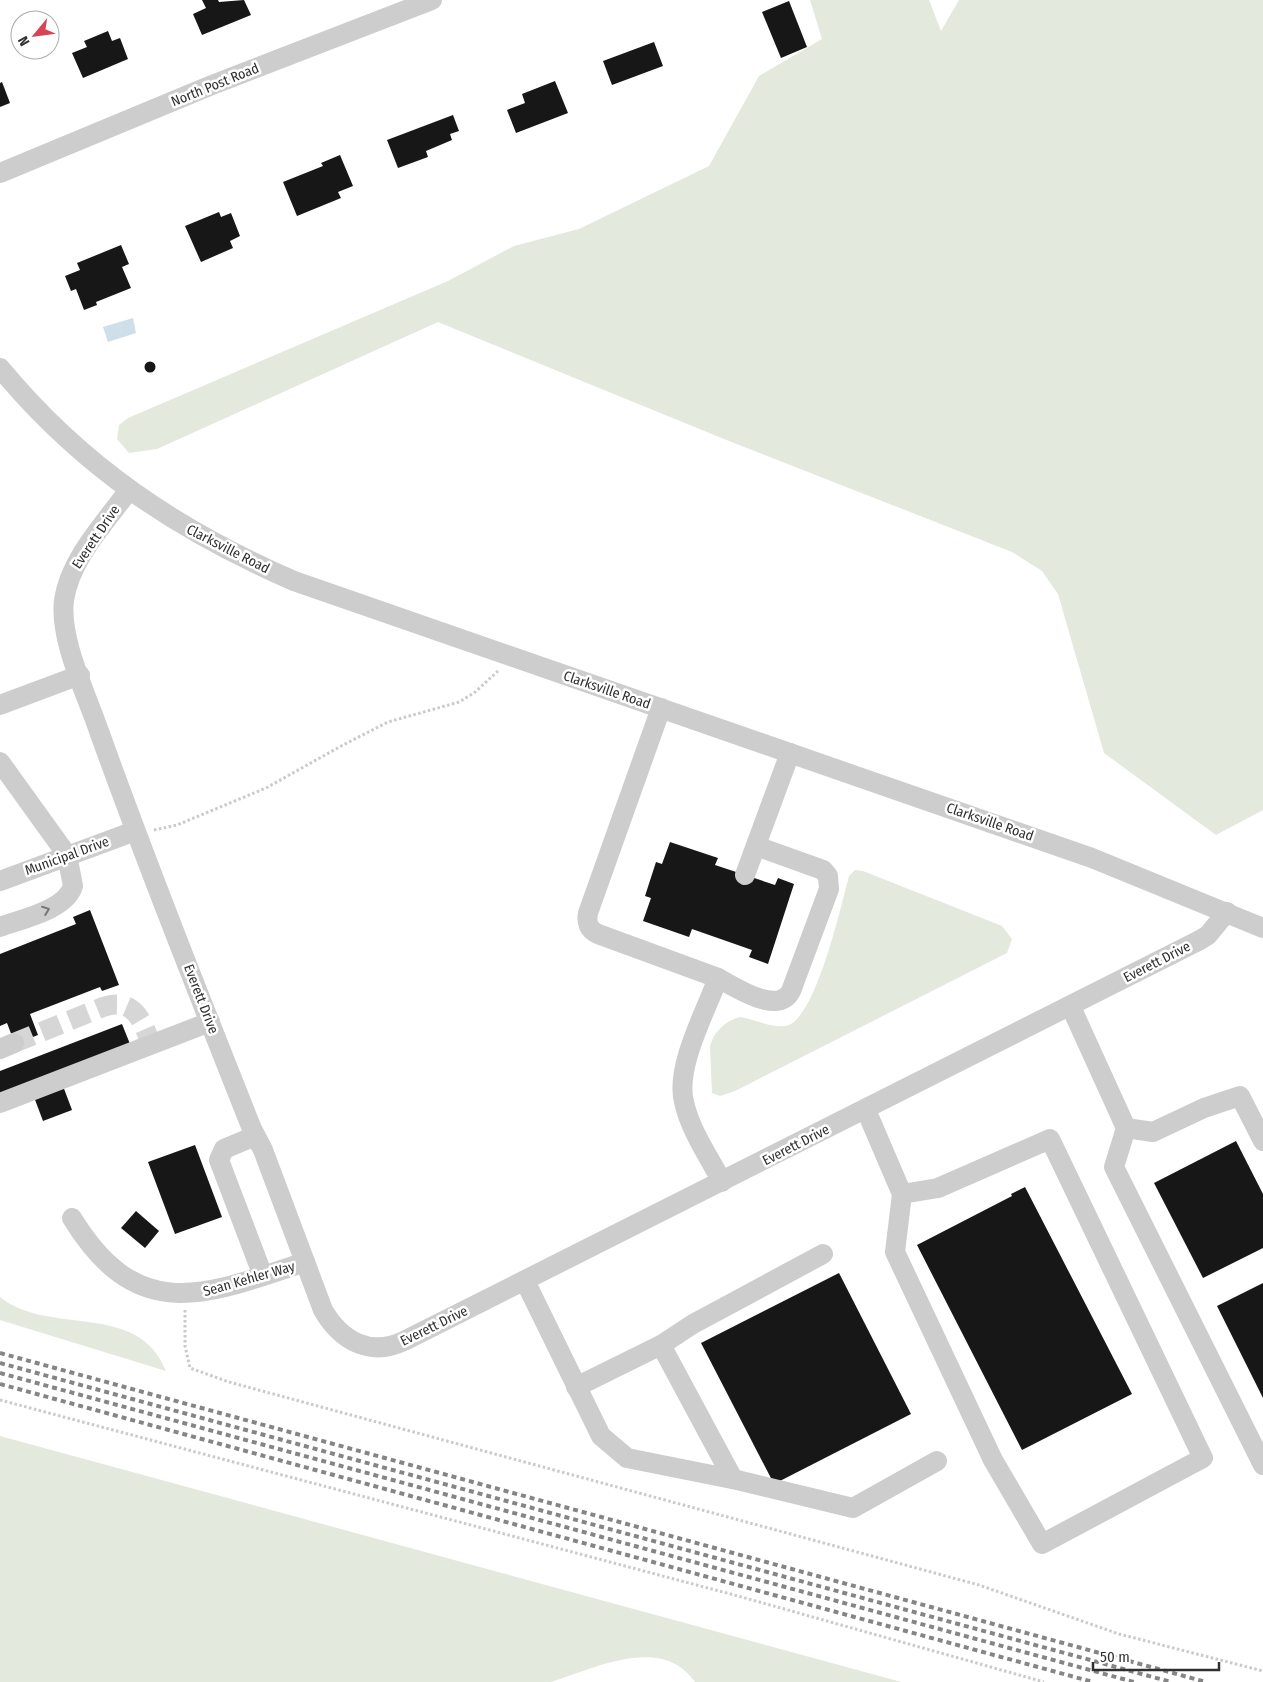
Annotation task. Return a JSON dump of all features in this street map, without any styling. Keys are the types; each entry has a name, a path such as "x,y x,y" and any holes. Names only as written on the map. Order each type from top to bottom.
{"street":[{"name":"North Post Road","path":"0,173 212,85 432,0"},
{"name":"Clarksville Road","path":"0,368 50,423 128,490 194,533 237,556 294,581 1092,858 1263,928"},
{"name":"Everett Drive","path":"128,490 77,564 66,589 64,621 80,675 136,833 255,1136 263,1150 323,1310 337,1330 352,1341 379,1348 404,1341 1071,1007 1200,940 1208,935 1227,912"},
{"path":"0,705 80,675"},
{"path":"660,708 588,913 588,922 591,929 598,934 718,978 745,993 778,1002 786,998 791,991 829,889 830,880 822,870 756,846"},
{"path":"746,875 790,753"},
{"path":"0,762 67,855 73,886 66,899 55,906 0,927"},
{"name":"Municipal Drive","path":"0,881 67,855 136,833"},
{"path":"718,978 685,1069 683,1095 690,1120 722,1182"},
{"path":"1071,1007 1126,1128 1114,1167 1263,1465"},
{"path":"0,1103 210,1022"},
{"path":"1126,1128 1153,1132 1204,1108 1240,1096 1263,1141"},
{"path":"866,1110 902,1194 895,1252 993,1460 1042,1544 1204,1458 1050,1139 938,1188 902,1194"},
{"path":"255,1136 224,1149 219,1160 263,1276"},
{"name":"Sean Kehler Way","path":"72,1218 92,1249 120,1274 154,1289 185,1294 214,1291 305,1262"},
{"path":"576,1387 661,1344 745,1294 823,1254"},
{"path":"525,1281 601,1436 627,1458 733,1479 853,1508 937,1461"},
{"path":"661,1344 733,1479"}],"path":[{"path":"136,833 177,826 266,788 342,745 388,722 459,702 490,681 508,655"},
{"path":"185,1294 185,1346 190,1368 229,1382 979,1585 1119,1634 1263,1671"},
{"path":"0,1400 728,1594 1044,1682"}],"shaded area":[{"path":"810,0 929,0 941,31 959,0 1263,0 1263,810 1216,835 1104,753 1058,594 1042,571 1012,552 724,439 438,322 157,449 129,453 117,439 119,425 128,418 448,281 514,246 579,229 709,166 759,76 822,39"},
{"path":"133,318 136,333 108,342 103,327"},
{"path":"855,870 863,871 1002,926 1012,939 1007,953 735,1091 720,1096 712,1093 710,1047 720,1028 729,1021 740,1017 777,1026 789,1025 799,1016 809,1001 834,933 849,876"},
{"path":"0,1297 20,1309 43,1315 114,1327 135,1335 153,1349 166,1371 0,1320"},
{"path":"0,1436 902,1682 695,1682 681,1668 665,1660 647,1657 607,1663 551,1682 0,1682"}],"building":[{"path":"202,0 218,0 219,2 244,0 251,15 202,35 193,14 206,8"},
{"path":"789,1 807,47 781,58 762,12"},
{"path":"108,31 112,41 120,38 128,59 83,78 72,53 87,47 84,41"},
{"path":"654,42 663,66 612,85 603,61"},
{"path":"555,81 568,113 516,133 507,110 525,103 522,94"},
{"path":"2,82 10,103 0,107 0,83"},
{"path":"453,115 459,131 450,134 452,140 426,151 428,157 398,168 387,140"},
{"path":"340,155 353,186 338,192 341,198 297,216 283,182 323,166 321,163"},
{"path":"219,212 221,217 231,213 240,236 230,241 233,248 201,262 185,226"},
{"path":"121,245 129,264 122,267 131,288 96,302 97,305 84,310 76,289 71,291 65,276 80,270 77,263"},
{"path":"148,362 152,362 155,367 154,371 148,372 145,369 145,365"},
{"path":"670,842 718,858 715,865 775,885 778,878 794,884 768,964 749,957 752,950 692,929 689,937 643,921 651,898 645,896 656,862 662,864"},
{"path":"90,910 119,985 102,991 100,987 30,1014 38,1035 15,1044 7,1023 0,1026 0,954 76,924 73,917"},
{"path":"122,1024 130,1044 0,1094 0,1071"},
{"path":"63,1086 72,1110 43,1121 34,1097"},
{"path":"1236,1141 1263,1194 1263,1248 1203,1278 1154,1183"},
{"path":"195,1145 222,1217 175,1234 148,1162"},
{"path":"1025,1187 1132,1394 1022,1450 917,1245 1012,1196 1011,1194"},
{"path":"136,1211 159,1231 145,1248 121,1228"},
{"path":"839,1273 911,1414 774,1484 701,1343"},
{"path":"1263,1283 1263,1398 1217,1306"}],"tunnel":[{"path":"14,1043 103,1007 122,1005 129,1008 140,1019 151,1044"}],"railway":[{"path":"0,1353 1206,1682"},
{"path":"0,1363 1171,1682"},
{"path":"0,1373 1134,1682"},
{"path":"0,1384 1093,1682"}]}
